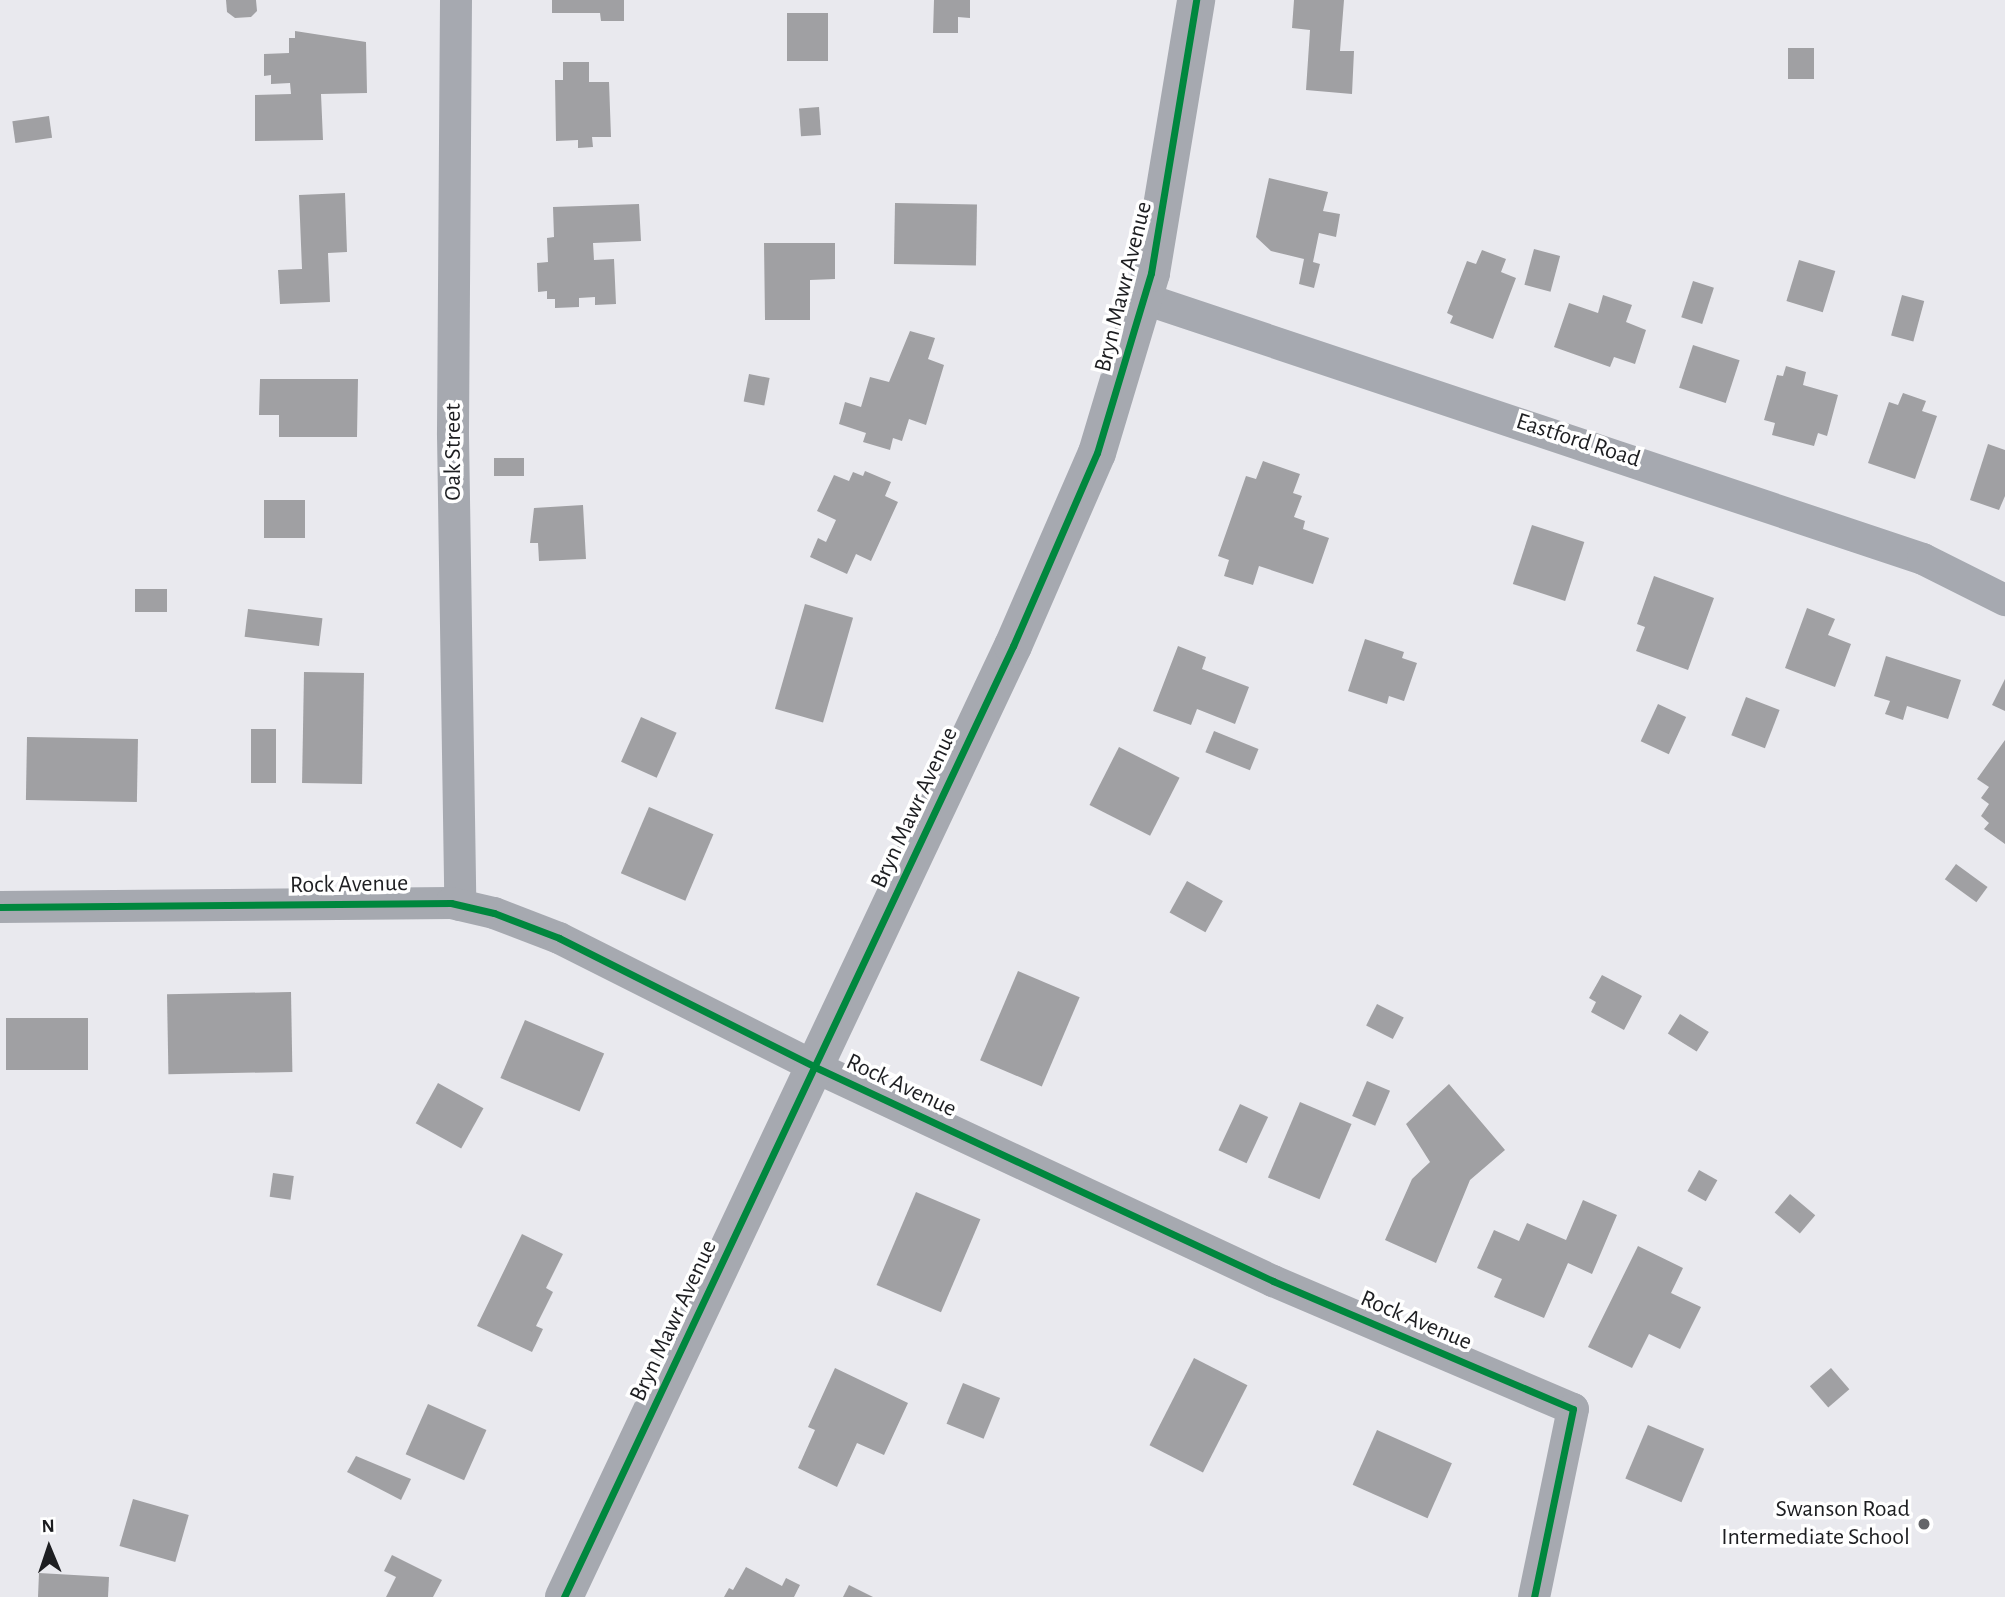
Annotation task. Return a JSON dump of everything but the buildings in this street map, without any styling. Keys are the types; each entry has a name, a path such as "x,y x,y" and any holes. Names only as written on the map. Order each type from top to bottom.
{"street":[{"name":"Oak Street","path":"456,0 453,435 460,905"},
{"name":"Bryn Mawr Avenue","path":"564,1597 815,1067 1070,518 1108,420 1145,299 1167,190 1196,0"},
{"name":"Eastford Road","path":"1145,299 1923,559 2005,600"},
{"name":"Rock Avenue","path":"0,907 460,905 559,938 815,1067 1273,1281 1573,1409 1534,1597"}],"cycle path":[{"path":"564,1597 1013,646 1097,453 1151,273 1196,0"},
{"path":"0,907 451,903 494,913 559,938 815,1067 1273,1281 1573,1409 1534,1597"}],"place":[{"name":"Swanson Road Intermediate School","path":"1924,1524"}]}
